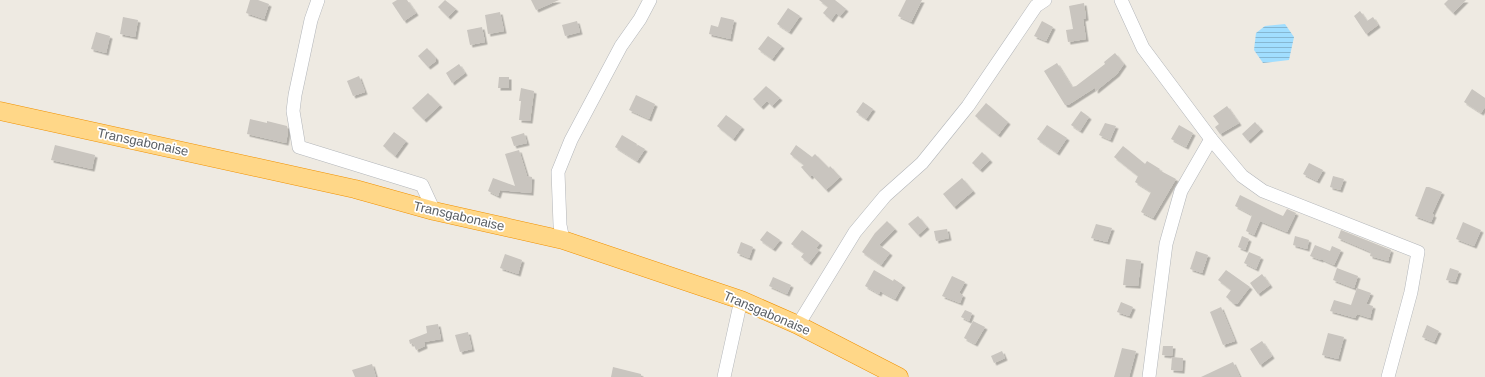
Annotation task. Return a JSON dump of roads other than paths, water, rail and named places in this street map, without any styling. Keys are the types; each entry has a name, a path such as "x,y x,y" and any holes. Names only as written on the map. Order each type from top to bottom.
{"highway":[{"name":"Transgabonaise","path":"0,111 355,189 434,211 563,240 741,300 798,325 898,377"}],"street":[{"path":"318,0 311,20 295,95 293,111 299,147 422,185 434,211"},
{"path":"563,240 560,225 558,172 571,140 621,46 640,19 650,0"},
{"path":"798,325 855,232 885,196 922,163 968,106 1036,6 1044,0"},
{"path":"1121,0 1143,48 1211,140 1242,176 1263,190 1418,252 1411,292 1388,377"},
{"path":"1149,377 1166,244 1181,191 1211,140"},
{"path":"724,377 741,300"}],"water":[{"path":"1285,24 1294,37 1289,60 1263,63 1254,50 1256,33 1265,26"}]}
